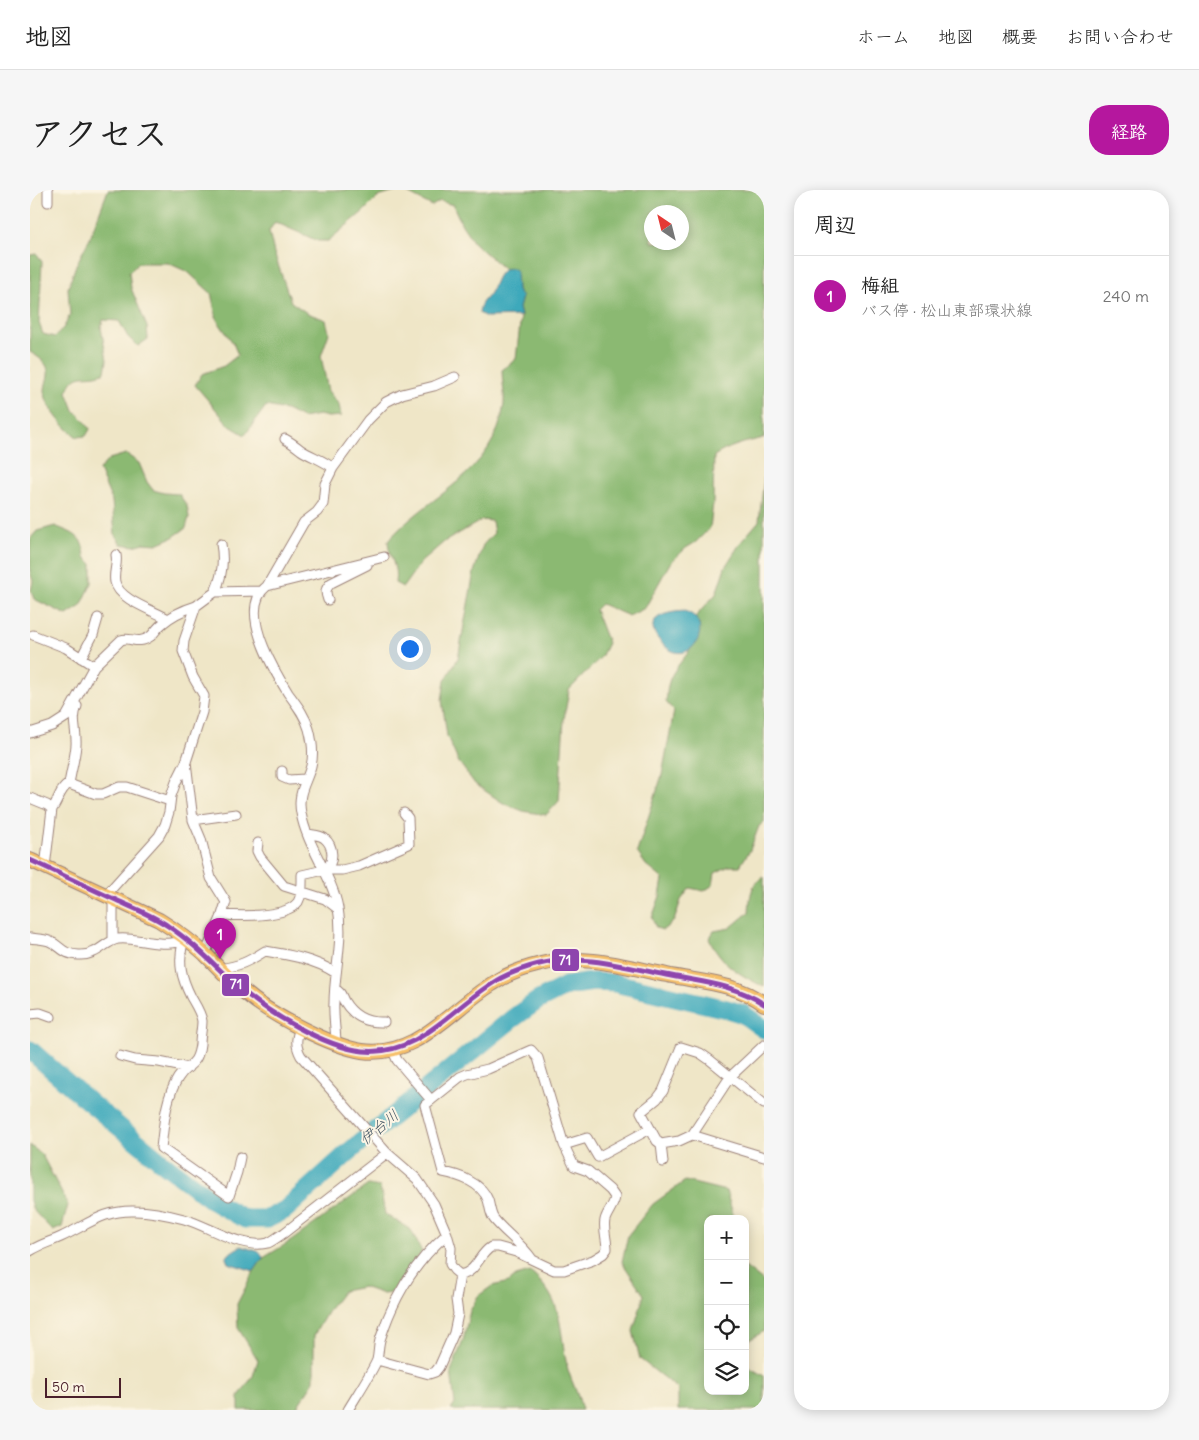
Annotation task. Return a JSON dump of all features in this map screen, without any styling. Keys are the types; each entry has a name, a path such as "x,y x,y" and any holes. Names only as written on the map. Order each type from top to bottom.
{"main road":[{"path":"30,860 159,920 205,954 259,1004 300,1027 336,1044 364,1052 393,1051 419,1039 492,984 526,968 558,961 574,960 606,964 739,989 764,1004"}],"street":[{"path":"48,190 48,202"},
{"path":"336,1044 334,1004 340,930 338,909 333,890 301,814 301,790 311,766 313,752 310,733 303,714 280,679 257,629 257,602 304,522 317,512 323,504 325,484 333,468 368,420 386,402 402,394 434,386 455,377"},
{"path":"285,439 294,443 302,450 322,459 333,468"},
{"path":"215,592 221,573 223,554 221,544"},
{"path":"116,555 118,562 114,574 118,590 127,598 168,619"},
{"path":"30,733 43,730 61,722 66,717 94,666 121,640 125,638 139,641 151,636 168,619 196,606 215,592 264,589 380,558 331,583 325,593 328,600"},
{"path":"113,940 110,897 159,836 165,825 176,782 186,762 202,712 204,696 193,677 183,651 184,641 196,606"},
{"path":"81,658 94,635 98,618"},
{"path":"32,635 66,648 94,666"},
{"path":"69,784 75,755 76,743 73,720 80,700 78,695"},
{"path":"186,762 193,820 201,839 211,878 226,902 205,954"},
{"path":"282,771 282,776 289,780 305,779"},
{"path":"44,867 52,809 57,803 64,786 69,784 96,794 104,794 119,787 127,787 170,801"},
{"path":"30,798 52,809"},
{"path":"193,820 236,814"},
{"path":"222,914 252,917 293,907 299,900 302,892 302,875 324,870 342,870 359,866 410,844 408,818 404,814"},
{"path":"308,834 318,835 325,839 331,848 332,859 330,866 324,870"},
{"path":"258,843 257,851 260,857 284,886 325,899 338,909"},
{"path":"30,938 48,940 61,950 71,954 82,955 93,953 113,940 120,938 160,944 184,940 179,958 180,967 202,1021 198,1058 179,1076 166,1105 161,1148 228,1196 238,1172 240,1157"},
{"path":"219,969 248,962 265,951 302,957 325,966 336,973"},
{"path":"335,989 340,992 348,1006 360,1017 370,1022 384,1022"},
{"path":"30,1014 51,1017"},
{"path":"300,1027 296,1038 296,1048 301,1056 387,1153 417,1179 434,1204 451,1248 450,1264 460,1275 472,1271 481,1256 491,1247 516,1252 554,1270 564,1270 593,1260 607,1249 604,1226 615,1197 610,1190 588,1171 574,1166 564,1145 538,1058 531,1050 488,1069 460,1077 430,1099 425,1105 443,1172 455,1174 479,1186 488,1198 492,1217 525,1249 533,1260"},
{"path":"661,1144 679,1142 692,1135 730,1077 764,1045"},
{"path":"663,1162 661,1144 657,1141 641,1112 657,1099 663,1091 681,1047 700,1053 764,1104"},
{"path":"393,1051 397,1060 430,1099"},
{"path":"120,1056 188,1068"},
{"path":"564,1145 587,1138 598,1157 650,1129"},
{"path":"692,1135 764,1157"},
{"path":"30,1251 41,1244 61,1237 91,1220 107,1214 122,1212 159,1214 185,1220 251,1244 269,1243 387,1153"},
{"path":"348,1410 377,1360 380,1338 395,1299 416,1266 433,1246 447,1234"},
{"path":"377,1360 429,1374 439,1368 454,1333 458,1314 456,1299 460,1275"}],"green space":[{"path":"108,190 401,190 378,197 328,241 318,241 275,222 269,231 274,253 291,302 307,313 326,320 329,333 321,356 328,391 339,405 341,416 328,417 319,415 302,418 286,410 266,406 245,435 230,426 195,385 202,374 224,366 238,355 233,343 217,320 211,293 188,272 168,263 139,263 129,272 131,288 147,327 148,339 138,346 128,337 119,321 103,320 101,328 107,360 105,372 78,377 71,384 67,392 74,410 90,429 86,436 77,437 68,430 56,417 47,401 45,387 48,370 46,365 30,352 30,255 37,254 42,262 39,323 43,334 55,337 64,327 70,315 68,288"},
{"path":"402,190 764,190 764,438 732,447 714,456 713,503 710,528 670,563 645,608 629,616 601,604 595,610 608,643 601,657 569,690 564,719 559,801 546,815 523,811 503,803 475,784 458,761 447,736 442,700 445,681 458,658 474,572 483,545 494,533 492,521 482,520 444,542 421,562 403,587 395,583 395,571 388,541 404,525 458,482 488,449 498,428 504,404 502,370 516,359 521,316 519,308 522,297 517,290 515,270 504,269 474,243 462,225 453,205 440,201 432,206"},
{"path":"126,454 139,463 147,482 153,490 179,494 187,506 189,517 186,528 173,537 157,544 144,543 134,546 121,544 115,535 112,501 99,470 109,459"},
{"path":"764,478 764,822 759,826 750,850 740,866 729,866 715,873 713,885 704,891 690,888 681,900 674,921 663,930 656,928 652,918 660,896 663,879 646,865 637,852 662,775 674,711 666,702 668,685 674,671 695,642 697,626 695,617 716,594 725,567 741,542 759,521"},
{"path":"55,526 76,536 80,540 85,557 92,564 92,583 81,606 67,615 34,599 31,591 33,581 30,572 30,539 37,531"},
{"path":"764,877 764,987 732,968 720,956 709,939 714,931 730,928 749,912 753,887"},
{"path":"30,1145 42,1155 68,1205 62,1227 53,1231 33,1210 30,1200"},
{"path":"685,1181 726,1191 733,1215 704,1215 704,1395 749,1395 749,1367 764,1376 764,1410 678,1410 678,1389 640,1359 633,1331 644,1295 622,1262 628,1235 653,1204"},
{"path":"368,1185 380,1187 385,1214 411,1230 422,1252 391,1293 383,1294 363,1287 343,1291 329,1309 314,1335 314,1381 295,1410 239,1410 239,1396 253,1376 258,1360 238,1328 237,1304 254,1271 263,1258 291,1241"},
{"path":"749,1270 764,1282 764,1331 749,1340"},
{"path":"530,1272 542,1283 555,1305 559,1317 568,1370 582,1410 451,1410 455,1404 451,1371 463,1341 470,1311 478,1296 492,1286 509,1282 516,1276"}],"water":[{"path":"511,268 516,270 517,290 522,297 519,308 521,316 486,317 479,313 482,303 490,293 499,274 504,269"},
{"path":"685,611 695,617 699,624 700,633 697,641 686,652 677,652 668,649 659,640 653,626 659,617"},
{"path":"241,1246 260,1252 263,1258 254,1271 228,1263 226,1258 232,1251"}],"waterway":[{"name":"伊台川","path":"30,1050 89,1102 168,1167 216,1203 245,1219 267,1219 285,1210 350,1151 512,1019 537,1001 566,986 593,982 615,983 727,1009 743,1014 764,1029"}],"transit line":[{"name":"71","path":"30,860 162,922 186,939 236,985 263,1006 313,1035 331,1043 363,1051 384,1051 403,1046 437,1026 501,978 527,967 554,961 573,960 620,965 704,982 741,992 764,1004"}],"place":[{"name":"梅組","path":"220,959"}]}
